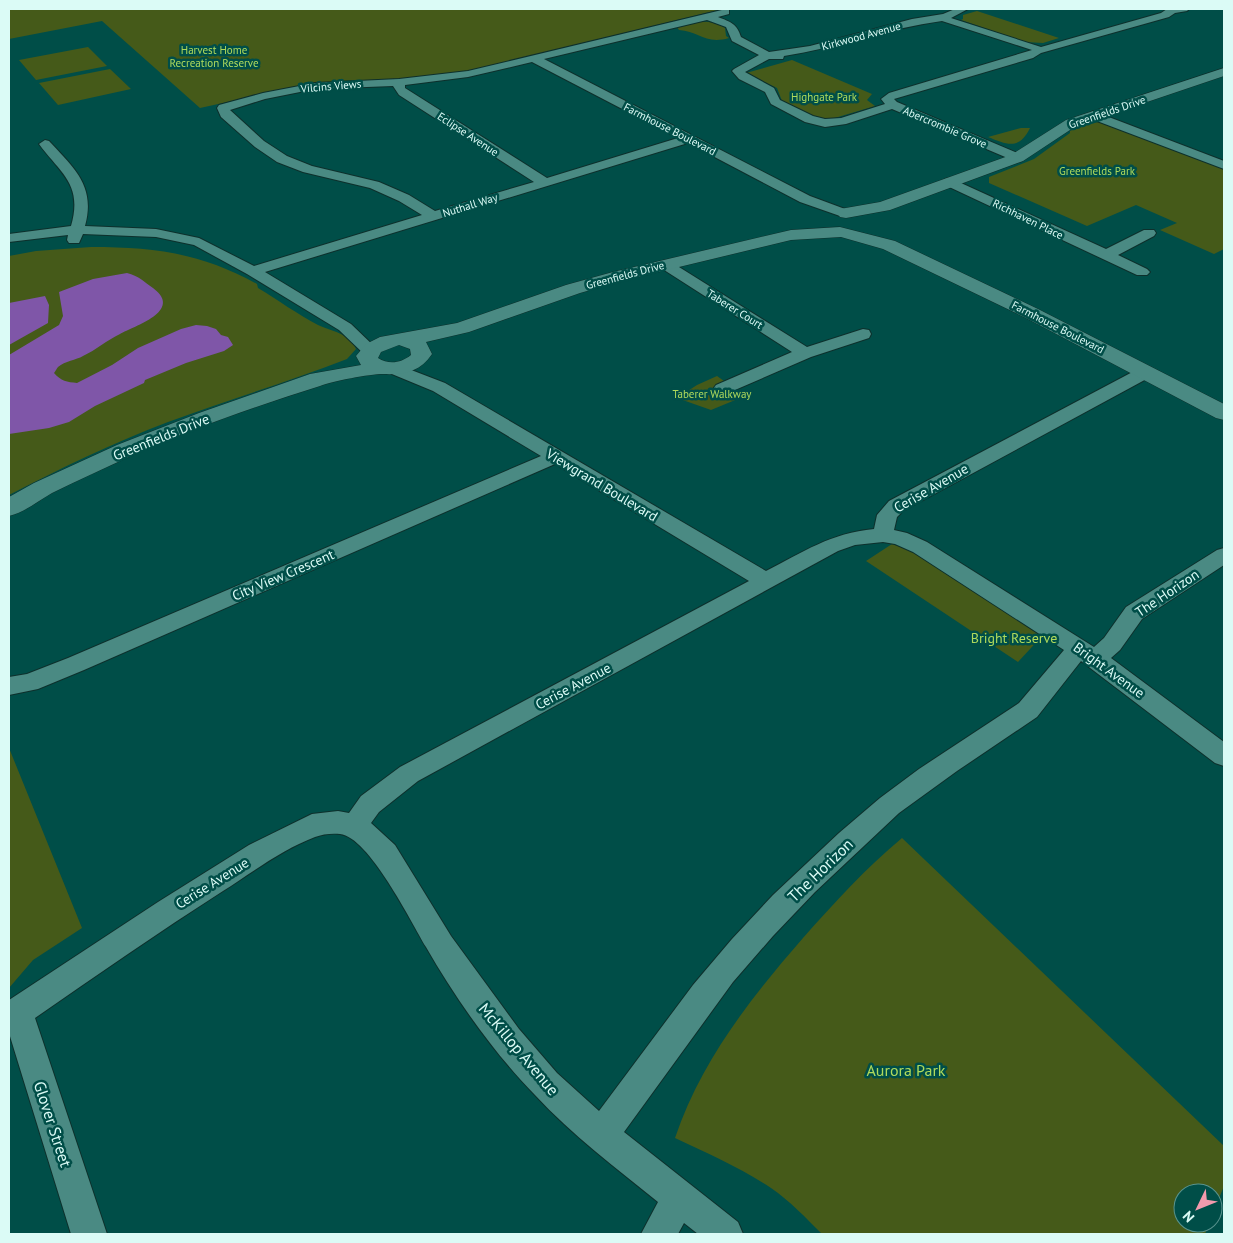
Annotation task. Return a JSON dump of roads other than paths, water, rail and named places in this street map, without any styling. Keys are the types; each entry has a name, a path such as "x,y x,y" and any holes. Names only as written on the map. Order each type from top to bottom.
{"street":[{"name":"Kirkwood Avenue","path":"893,105 834,122 816,121 775,102 770,90 740,74 738,71 745,66 772,60 772,55 786,56 912,22 943,17 962,9"},
{"name":"Abercrombie Grove","path":"1017,158 893,105 887,99 893,95 1036,53 1034,48 1048,50 1150,18 1166,9 1184,9"},
{"path":"712,19 728,10"},
{"path":"943,17 1034,48"},
{"path":"712,19 733,28 736,39 742,43 772,55"},
{"name":"Vilcins Views","path":"432,216 413,202 386,189 353,179 317,172 282,159 259,143 223,111 223,108 237,102 292,90 337,84 400,82 468,74 677,24 712,19"},
{"name":"Farmhouse Boulevard","path":"535,59 833,215 860,217 866,225 889,244"},
{"name":"Greenfields Drive","path":"791,235 833,215 884,206 1017,158 1052,133 1071,123 1224,72"},
{"name":"Eclipse Avenue","path":"400,82 399,88 403,93 544,182"},
{"path":"1093,115 1224,164"},
{"name":"Nuthall Way","path":"252,271 689,139"},
{"path":"45,144 80,186 82,202 76,235"},
{"name":"Richhaven Place","path":"950,182 1142,272"},
{"name":"Greenfields Drive","path":"866,225 884,206"},
{"path":"833,215 824,226 843,232 859,231 866,225"},
{"name":"Farmhouse Boulevard","path":"843,232 889,244 1031,313 1224,413"},
{"name":"Greenfields Drive","path":"409,349 435,342 462,328 573,289 666,264 791,235 843,232"},
{"path":"1106,255 1149,233"},
{"name":"Viewgrand Boulevard","path":"9,238 76,235 126,240 159,244 233,261 344,327 409,349 439,387"},
{"name":"Viewgrand Boulevard","path":"9,247 76,235"},
{"name":"Taberer Court","path":"666,264 805,353"},
{"name":"Viewgrand Boulevard","path":"344,327 378,360 439,387 766,581"},
{"path":"722,389 805,353 863,334"},
{"path":"375,345 409,349 406,366 378,360 375,345"},
{"name":"Greenfields Drive","path":"9,508 42,488 125,450 207,418 378,360"},
{"name":"Cerise Avenue","path":"13,1015 113,947 259,853 312,826 338,822 355,825 370,804 409,774 842,541 883,535 888,515 896,506 1146,372"},
{"name":"City View Crescent","path":"9,686 30,683 76,664 555,457"},
{"name":"Bright Avenue","path":"883,535 900,538 926,550 1088,654 1224,756"},
{"name":"The Horizon","path":"601,1135 704,994 750,940 790,898 872,820 913,788 1028,710 1043,694 1053,677 1088,654 1112,644 1134,613 1224,555"},
{"name":"McKillop Avenue","path":"355,825 385,854 441,946 475,996 508,1040 546,1084 601,1135 679,1199 726,1234"},
{"name":"Glover Street","path":"13,1015 89,1234"},
{"path":"658,1234 679,1199"}],"park label":[{"name":"Harvest Home Recreation Reserve","path":"214,56"},
{"name":"Highgate Park","path":"824,97"},
{"name":"Greenfields Park","path":"1097,171"},
{"name":"Taberer Walkway","path":"712,394"},
{"name":"Bright Reserve","path":"1014,638"},
{"name":"Aurora Park","path":"906,1070"}]}
